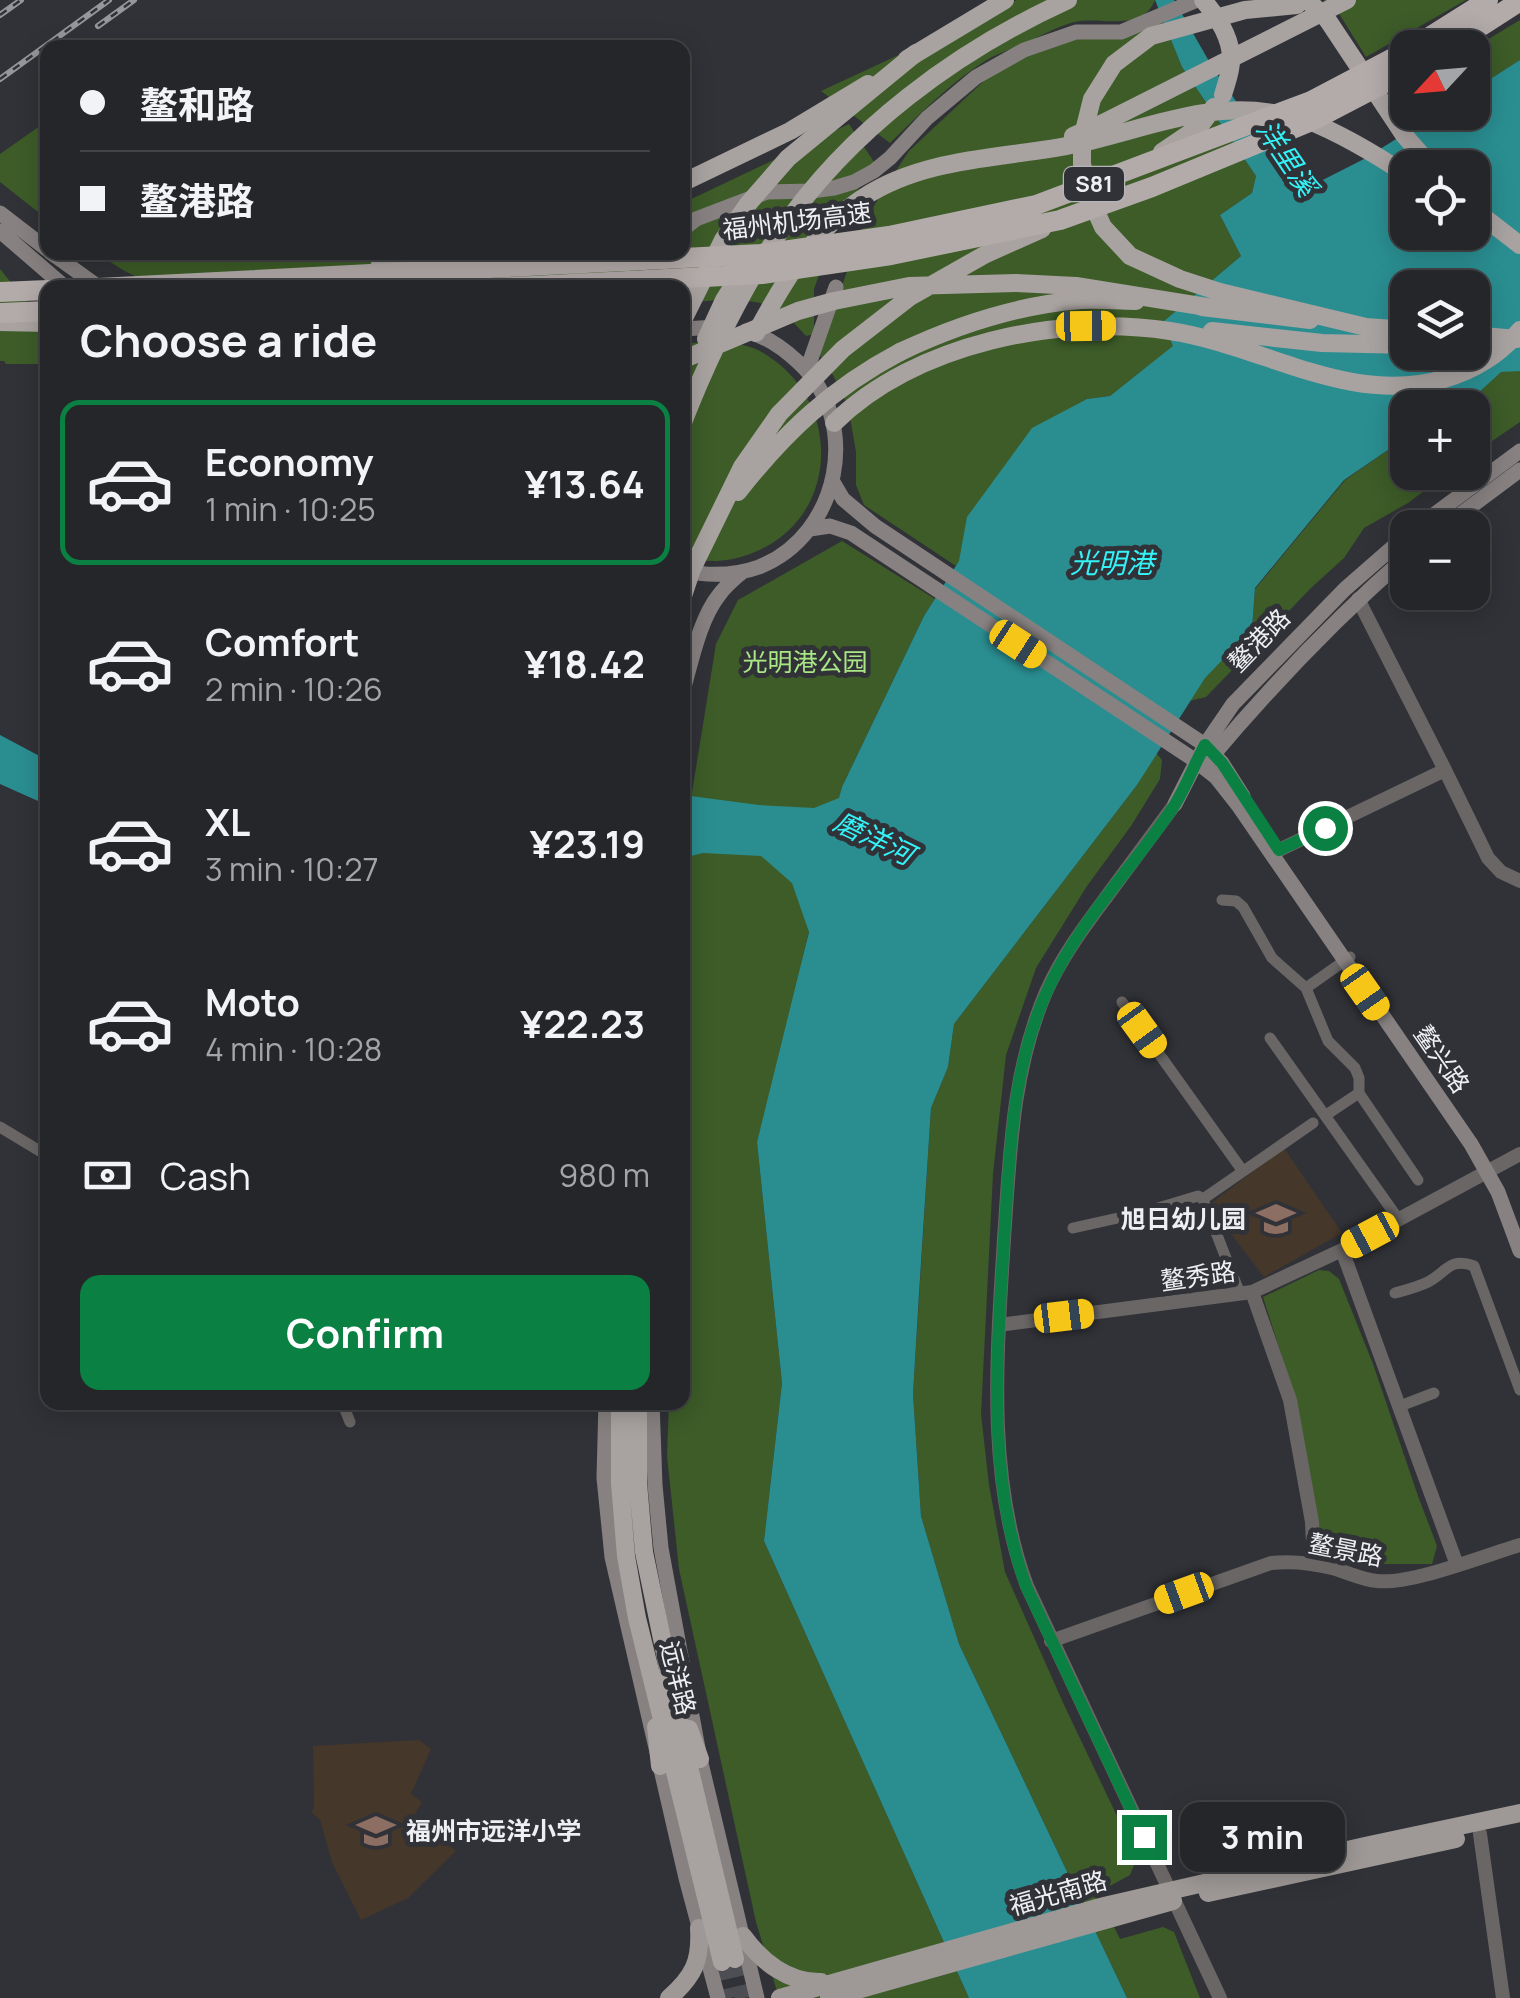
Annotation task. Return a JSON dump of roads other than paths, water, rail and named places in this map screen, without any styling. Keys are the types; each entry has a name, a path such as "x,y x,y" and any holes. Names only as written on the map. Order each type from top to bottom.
{"highway":[{"path":"690,179 790,131 1005,0"},
{"path":"690,373 724,300 767,232 793,196 836,149 924,71 966,42 1045,0"},
{"path":"690,405 733,312 780,232 860,138 916,89 1020,22 1068,0"},
{"path":"1112,177 1172,147 1199,127 1223,95 1232,60 1226,33 1215,14 1200,0"},
{"path":"1321,0 1245,10 1150,36 1114,64 1092,99 1082,139 1082,164 1090,198 1103,227 1130,256 1220,292 1366,327"},
{"path":"1016,155 1104,123 1347,0"},
{"name":"福州机场高速","path":"1440,30 1488,0"},
{"path":"1475,30 1520,1"},
{"path":"1302,3 1327,19 1418,150"},
{"path":"690,306 723,240 788,158 916,53"},
{"name":"福州机场高速","path":"690,258 760,254 889,236 1036,205 1311,101 1390,60"},
{"name":"福州机场高速","path":"648,280 762,274 891,255 1060,220 1314,120 1390,80"},
{"path":"756,334 804,254 832,223 862,198 903,176 942,164 1079,144 1207,111 1253,109 1297,117 1339,133 1390,163"},
{"path":"690,575 742,467 779,414 844,349 910,297 986,254 1060,220"},
{"path":"1490,223 1520,247"},
{"path":"1490,231 1520,247"},
{"path":"314,278 407,260"},
{"name":"福州机场高速","path":"271,280 648,260"},
{"path":"690,357 798,311 909,286 1076,286 1213,308"},
{"path":"0,292 40,290"},
{"path":"713,524 776,447 824,400 863,371 931,337 998,314 1083,300 1137,301 1390,329"},
{"path":"0,313 40,311"},
{"path":"0,322 40,323"},
{"path":"834,423 862,399 926,364 1000,339 1044,330 1086,326 1190,328 1322,344 1390,345"},
{"path":"1131,326 1218,340 1344,382 1385,388 1423,385 1458,375 1490,358 1520,330"},
{"path":"1490,337 1520,339"},
{"name":"远洋路","path":"620,1410 626,1556 660,1675"},
{"name":"远洋路","path":"638,1410 638,1482 644,1552 672,1753 728,1960"},
{"path":"660,1675 660,1766"},
{"path":"660,1675 700,1759"}],"main road":[{"path":"690,224 768,192 811,191 854,182 890,158 927,118 976,76 1024,50 1076,32 1121,32 1200,0"},
{"path":"0,213 40,244"},
{"path":"0,230 57,280"},
{"path":"61,260 88,280"},
{"path":"807,370 836,286"},
{"path":"690,329 732,328 756,334 784,349 807,370 824,395 834,423 837,452 833,482 824,506 810,528 780,556 742,572 709,576 690,572"},
{"path":"1440,510 1520,450"},
{"path":"1466,510 1520,470"},
{"path":"833,482 843,499 875,526 1182,729 1204,757"},
{"path":"810,528 830,526 851,533 1172,746 1204,757"},
{"name":"鳌港路","path":"1175,804 1232,704 1344,589 1390,549"},
{"name":"鳌港路","path":"1204,757 1390,571"},
{"path":"690,667 715,600 742,572"},
{"name":"鳌兴路","path":"1204,757 1242,803 1347,959 1480,1141 1520,1250"},
{"name":"鳌兴路","path":"1491,1171 1520,1229"},
{"path":"606,1410 604,1478 612,1557 698,1928 718,1998"},
{"path":"652,1410 661,1548 700,1759 757,1998"},
{"name":"福光南路","path":"784,1997 839,1993 898,1972 1107,1912 1520,1813"},
{"name":"福光南路","path":"1172,1895 1520,1825"},
{"path":"669,1998 686,1983 696,1964 698,1928"},
{"path":"742,1936 757,1956 776,1969 839,1993"}],"street":[{"path":"1358,599 1488,858 1500,872 1520,880"},
{"path":"1276,853 1445,770"},
{"name":"鳌港路","path":"1175,804 1072,942 1032,1029 1018,1082 1012,1128 998,1325 997,1418 1007,1506 1019,1566 1220,1998"},
{"path":"1222,900 1243,906 1272,958 1306,988 1328,1041 1354,1068 1359,1093 1418,1180"},
{"path":"1306,988 1347,959"},
{"path":"1122,1002 1242,1170"},
{"path":"1270,1038 1398,1220"},
{"path":"1326,1115 1359,1093"},
{"path":"1203,1199 1313,1123"},
{"path":"0,1127 40,1151"},
{"name":"鳌秀路","path":"998,1325 1246,1293 1342,1250 1520,1154"},
{"path":"1073,1228 1198,1196 1203,1199 1290,1400 1313,1534 1314,1564"},
{"path":"1342,1250 1457,1564"},
{"path":"1395,1294 1430,1281 1458,1263 1474,1266 1515,1363 1520,1390"},
{"path":"1400,1406 1434,1393"},
{"path":"345,1410 350,1422"},
{"name":"鳌景路","path":"1051,1641 1255,1567 1288,1562 1314,1564 1382,1582 1412,1578 1520,1544"},
{"path":"1480,1834 1503,1998"}],"water":[{"name":"光明港","path":"1155,0 1174,0 1214,70 1284,176 1303,190 1411,130 1490,130 1490,79 1520,60 1520,371 1501,372 1481,390 1390,390 1390,449 1344,480 1255,588 1252,629 1205,678 1137,785 954,1024 948,1067 931,1108 913,1394 921,1516 959,1644 1127,1998 969,1998 764,1541 782,1383 757,1142 809,932 792,883 761,856 703,853 690,856 690,796 814,808 839,798 924,616 959,561 967,517 1032,428 1087,399 1110,396 1173,346 1163,322 1241,256 1220,215 1252,193 1256,176 1182,67"},
{"path":"0,735 40,756 40,802 0,784"}],"tunnel":[{"path":"735,1959 744,1998"},
{"path":"722,1962 730,1998"}],"railway":[{"path":"0,15 21,0"},
{"path":"54,40 109,0"},
{"path":"98,26 134,0"},
{"path":"0,79 40,50"}],"place":[{"name":"旭日幼儿园","path":"1276,1219"},
{"name":"福州市远洋小学","path":"376,1831"}],"water label":[{"name":"洋里溪","path":"1287,158"},
{"name":"磨洋河","path":"874,838"}],"park label":[{"name":"光明港公园","path":"805,662"}]}
